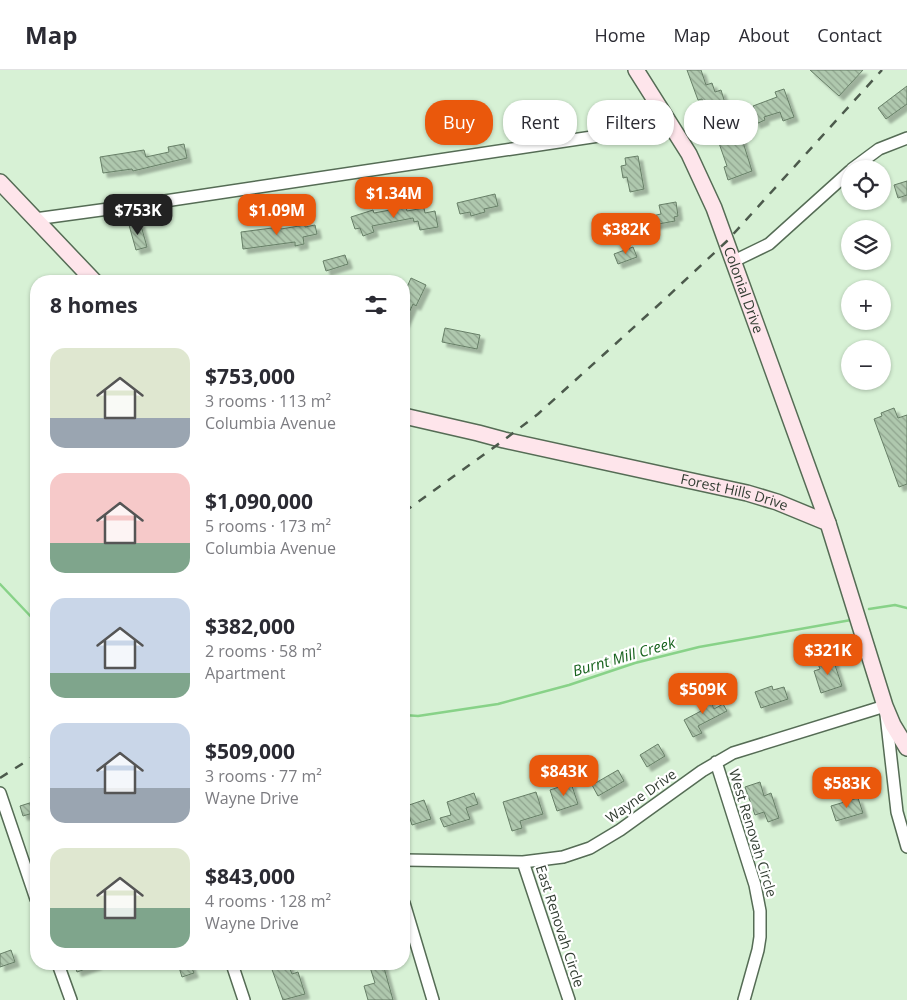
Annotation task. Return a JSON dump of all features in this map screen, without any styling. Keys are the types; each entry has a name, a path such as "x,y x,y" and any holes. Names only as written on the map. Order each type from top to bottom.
{"street":[{"name":"Colonial Drive","path":"636,70 656,100"},
{"name":"Colonial Drive","path":"674,128 689,154 714,208 828,523"},
{"path":"35,219 587,138"},
{"path":"865,160 879,150 907,138"},
{"path":"734,261 769,244 841,179"},
{"path":"0,182 88,275"},
{"name":"Forest Hills Drive","path":"410,417 747,493 777,502 828,523"},
{"path":"828,523 885,706 893,725 907,748"},
{"path":"885,706 896,804 907,847"},
{"name":"Wayne Drive","path":"410,860 523,862 563,857 590,848 620,830 716,762 752,746 885,706"},
{"name":"West Renovah Circle","path":"716,762 754,885 760,912 758,950 744,1000"},
{"path":"0,793 30,881"},
{"name":"East Renovah Circle","path":"523,862 568,1000"},
{"path":"410,923 433,1000"},
{"path":"60,970 71,1000"},
{"path":"234,970 244,1000"}],"building":[{"path":"687,70 701,70 706,85 712,83 715,92 721,90 724,100 698,100"},
{"path":"810,70 863,70 839,96"},
{"path":"907,86 907,104 886,119 878,108"},
{"path":"784,89 794,117 783,121 780,112 764,117 765,120 758,123 758,104 777,97 775,92"},
{"path":"184,144 187,158 133,171 132,169 103,173 100,157 144,150 146,157 169,152 168,147"},
{"path":"720,145 744,145 752,171 728,180 724,167 727,166"},
{"path":"638,156 644,189 630,192 627,177 623,178 621,166 626,165 625,158"},
{"path":"907,181 907,195 898,198 894,185"},
{"path":"495,194 498,206 484,209 485,212 471,216 470,212 460,214 457,203"},
{"path":"676,202 678,216 674,217 675,221 653,225 652,216 661,214 659,205"},
{"path":"406,207 407,211 424,208 425,213 435,211 438,227 420,230 418,221 414,222 413,218 372,226 374,232 363,236 360,228 355,229 351,217 373,210 374,213"},
{"path":"140,222 147,247 136,250 129,225"},
{"path":"305,225 305,227 315,225 317,234 303,237 304,244 295,246 295,242 243,249 241,232"},
{"path":"633,247 637,257 618,264 614,254"},
{"path":"345,255 348,264 326,271 323,261"},
{"path":"411,278 426,285 416,306 413,304 410,311"},
{"path":"445,328 480,335 477,349 442,342"},
{"path":"894,408 898,418 907,415 907,484 899,487 874,419 882,416 881,413"},
{"path":"833,659 842,686 821,693 814,671 820,669 818,664"},
{"path":"772,686 773,690 784,687 788,699 761,708 755,692"},
{"path":"707,694 714,709 723,704 727,711 698,726 702,733 693,737 684,720 701,711 696,700"},
{"path":"658,744 665,756 647,767 640,755"},
{"path":"618,770 624,781 598,796 592,785"},
{"path":"760,782 764,796 771,793 779,818 768,822 764,812 755,815 745,787"},
{"path":"571,783 578,804 557,811 550,790"},
{"path":"536,792 543,814 520,821 522,828 512,831 503,802"},
{"path":"474,793 478,804 466,808 470,819 444,827 440,818 451,815 447,802"},
{"path":"858,798 863,813 836,821 831,806"},
{"path":"424,800 431,819 412,825 410,805"},
{"path":"30,803 30,814 23,816 20,806"},
{"path":"11,950 15,962 0,967 0,954"},
{"path":"180,970 193,970 194,973 182,977"},
{"path":"272,970 290,970 292,974 298,972 305,994 283,1000"},
{"path":"371,970 385,970 393,1000 368,1000 364,986 375,983"}],"waterway":[{"name":"Burnt Mill Creek","path":"0,584 30,616"},
{"name":"Burnt Mill Creek","path":"869,609 895,605 907,608"},
{"name":"Burnt Mill Creek","path":"410,715 418,716 498,704 569,685 635,663 699,647 851,620"}],"railway":[{"path":"410,508 538,414 665,299 727,241 882,70"},
{"path":"0,778 30,759"}]}
